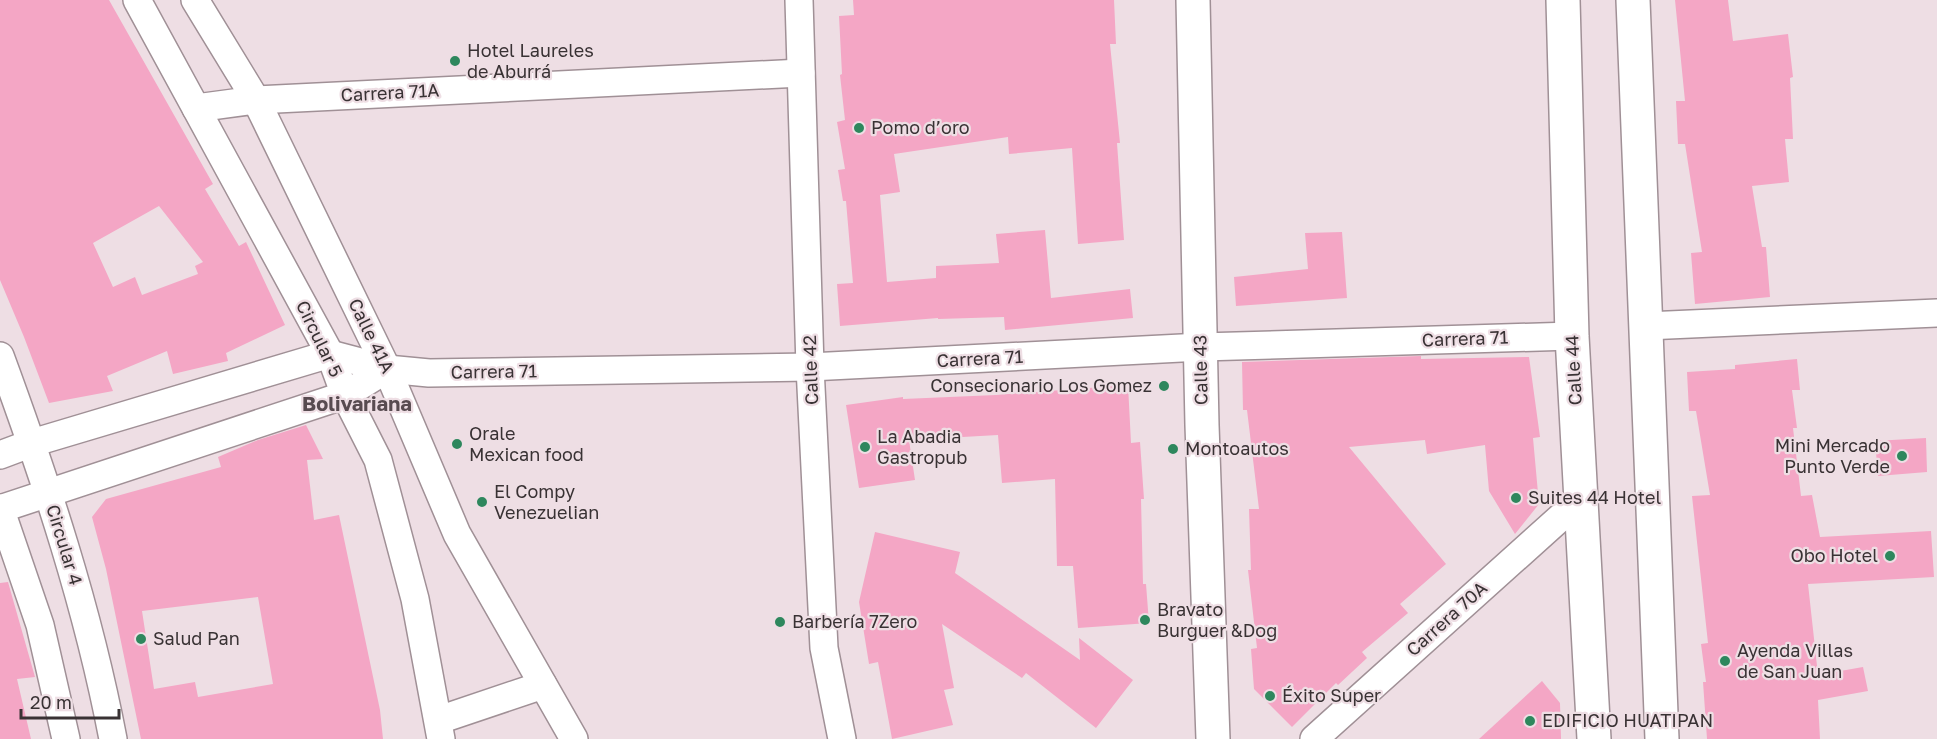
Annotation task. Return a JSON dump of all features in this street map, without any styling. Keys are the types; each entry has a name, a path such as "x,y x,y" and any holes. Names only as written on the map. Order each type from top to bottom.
{"main road":[{"name":"Calle 43","path":"1192,0 1202,436 1213,739"},
{"name":"Calle 44","path":"1563,0 1572,336 1594,739"},
{"path":"1633,0 1662,739"}],"street":[{"name":"Circular 5","path":"137,0 330,354 345,395 378,460 415,599 440,730"},
{"name":"Calle 41A","path":"195,0 256,100 387,369 457,534 574,739"},
{"name":"Calle 42","path":"799,0 810,367 824,648 842,739"},
{"name":"Carrera 71A","path":"196,108 256,100 801,73"},
{"path":"1646,326 1937,313"},
{"name":"Carrera 71","path":"330,354 387,369 429,373 810,367 1201,347 1572,336"},
{"path":"0,455 32,443 330,354"},
{"name":"Circular 4","path":"0,356 49,493 80,596 113,739"},
{"path":"66,739 40,625 0,509 345,395 387,369"},
{"name":"Carrera 70A","path":"1314,739 1581,499"},
{"path":"440,730 543,685"}],"building":[{"path":"0,0 109,0 213,184 205,189 239,246 246,242 285,325 226,353 228,361 173,374 167,351 107,376 113,391 49,403 0,280","holes":["159,206 203,262 195,266 198,274 142,295 135,277 113,287 93,243"]},
{"path":"853,0 1114,0 1116,44 1110,44 1120,143 1117,143 1124,240 1078,244 1072,148 1009,154 1008,137 894,154 900,192 880,195 887,282 936,278 936,266 999,263 996,234 1045,230 1051,298 1130,289 1133,318 1005,330 1004,317 938,318 840,326 837,284 853,283 846,201 843,201 838,170 845,169 837,122 845,120 840,75 842,74 839,16 854,15"},
{"path":"1675,0 1728,0 1733,41 1788,34 1793,77 1790,78 1793,139 1785,139 1789,182 1752,186 1762,247 1766,247 1770,297 1695,304 1691,253 1702,252 1685,144 1678,144 1676,101 1685,101"},
{"path":"1342,232 1347,298 1236,306 1234,277 1308,269 1305,233"},
{"path":"1421,356 1421,359 1529,357 1540,437 1533,438 1539,504 1515,534 1489,491 1485,445 1427,454 1425,440 1349,447 1446,564 1400,604 1408,613 1362,652 1367,658 1338,685 1336,683 1292,727 1254,689 1251,649 1257,648 1248,570 1251,570 1249,509 1259,509 1247,410 1243,410 1242,362"},
{"path":"1797,359 1800,390 1792,390 1797,428 1793,428 1801,496 1812,495 1820,537 1931,531 1934,577 1808,584 1818,675 1863,667 1868,691 1818,700 1820,739 1707,739 1703,682 1706,682 1701,644 1708,643 1692,496 1710,495 1696,411 1689,411 1687,372 1735,369 1735,365"},
{"path":"1128,385 1131,443 1140,442 1144,499 1141,499 1143,584 1146,584 1149,623 1078,628 1073,566 1057,566 1055,479 1002,483 998,435 909,440 915,480 859,488 846,405 903,397 903,399 996,395"},
{"path":"306,425 323,459 307,460 314,520 339,515 380,710 383,739 141,739 106,569 92,517 106,499 221,467 218,457 258,440","holes":["258,597 273,684 198,697 195,682 154,689 142,611"]},
{"name":"Mini Mercado Punto Verde","path":"1926,438 1927,472 1878,476 1875,441"},
{"path":"875,532 960,552 955,573 1080,660 1079,638 1133,680 1096,728 1026,673 1022,678 942,624 954,688 944,690 953,725 892,739 878,662 869,664 859,602"},
{"path":"8,582 35,677 17,679 31,739 0,739 0,583"},
{"name":"EDIFICIO HUATIPAN","path":"1542,681 1560,703 1561,739 1479,739"}],"place":[{"name":"Hotel Laureles de Aburrá","path":"455,61"},
{"name":"Pomo d’oro","path":"859,128"},
{"name":"Consecionario Los Gomez","path":"1164,386"},
{"name":"Orale Mexican food","path":"457,444"},
{"name":"La Abadia Gastropub","path":"865,447"},
{"name":"Montoautos","path":"1173,449"},
{"name":"Mini Mercado Punto Verde","path":"1902,456"},
{"name":"Suites 44 Hotel","path":"1516,498"},
{"name":"El Compy Venezuelian","path":"482,502"},
{"name":"Obo Hotel","path":"1890,556"},
{"name":"Bravato Burguer &Dog","path":"1145,620"},
{"name":"Barbería 7Zero","path":"780,622"},
{"name":"Salud Pan","path":"141,639"},
{"name":"Ayenda Villas de San Juan","path":"1725,661"},
{"name":"Éxito Super","path":"1270,696"},
{"name":"EDIFICIO HUATIPAN","path":"1530,721"}],"district":[{"name":"Bolivariana","path":"357,404"}]}
